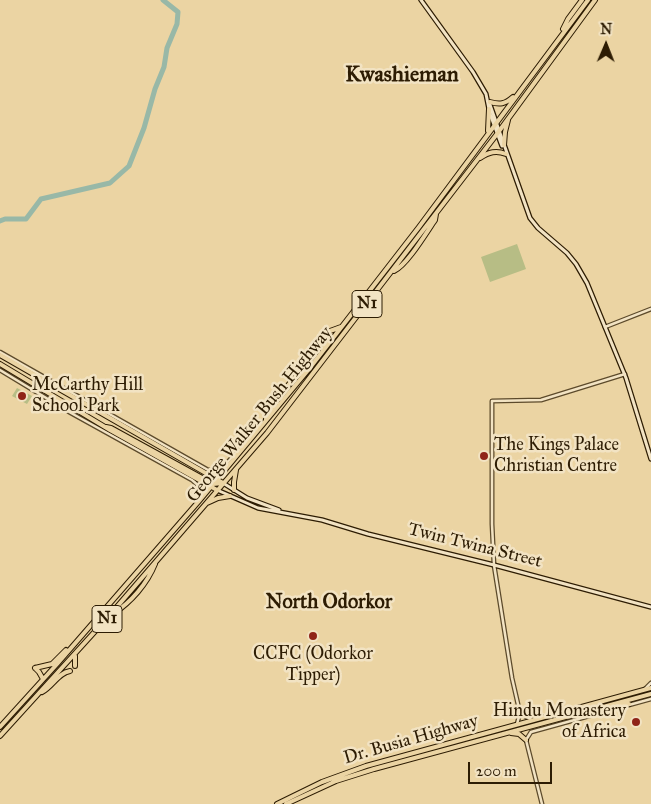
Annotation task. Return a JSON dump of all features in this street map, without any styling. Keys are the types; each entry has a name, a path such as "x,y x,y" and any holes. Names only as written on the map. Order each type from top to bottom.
{"main road":[{"path":"422,0 473,72 486,94 530,218 576,264 587,283 625,374 651,457"},
{"path":"558,38 568,19 582,0"},
{"name":"George Walker Bush Highway","path":"0,727 199,502 253,438 263,425 273,405 298,376 309,369 588,0"},
{"name":"George Walker Bush Highway","path":"0,736 109,616 267,433 392,272 595,0"},
{"path":"489,102 504,104 517,94"},
{"path":"488,133 489,102"},
{"path":"489,108 495,123"},
{"path":"504,145 504,132 509,117"},
{"path":"498,132 507,155"},
{"path":"474,163 488,153 500,152 507,155"},
{"path":"330,331 342,326"},
{"path":"323,350 325,337"},
{"path":"0,353 49,384 223,483"},
{"path":"0,364 95,423 111,428 138,442 208,481 217,490"},
{"path":"46,392 49,384"},
{"path":"106,427 212,485 223,483"},
{"path":"234,490 237,467"},
{"path":"208,481 212,480 212,476"},
{"name":"Twin Twina Street","path":"223,483 260,504 291,514"},
{"name":"Twin Twina Street","path":"217,490 258,508 322,520 368,534 651,607"},
{"path":"205,504 218,498 230,496"},
{"path":"43,679 35,668 52,664 89,628"},
{"path":"74,655 74,666"},
{"path":"40,693 48,689 62,674 70,671"},
{"name":"Dr. Busia Highway","path":"277,804 338,775 651,688"},
{"path":"619,704 651,694"},
{"name":"Dr. Busia Highway","path":"286,804 336,781 380,767 612,704 619,704"},
{"path":"619,704 629,704"},
{"path":"506,732 519,734 526,740"}],"street":[{"path":"605,327 651,309"},
{"name":"George Walker Bush Highway","path":"0,353 200,466 215,471 225,467 240,448 253,438"},
{"path":"0,370 95,423"},
{"path":"517,724 520,713 512,678 494,565 492,401 541,400 625,374"},
{"name":"George Walker Bush Highway","path":"95,423 192,480 198,486 199,502"},
{"path":"644,690 651,683"},
{"path":"629,704 651,698"},
{"path":"542,804 526,740 529,734 535,729 619,704"},
{"path":"520,713 532,720"}],"green space":[{"path":"517,244 526,269 490,282 481,257"},
{"name":"McCarthy Hill School Park","path":"17,388 32,396 27,404 12,396"}],"waterway":[{"path":"0,221 5,219 26,219 41,199 110,183 129,166 144,128 155,89 164,67 167,48 177,24 178,12 163,0"}],"place":[{"name":"McCarthy Hill School Park","path":"22,396"},
{"name":"The Kings Palace Christian Centre","path":"484,456"},
{"name":"CCFC (Odorkor Tipper)","path":"313,636"},
{"name":"Hindu Monastery of Africa","path":"636,722"}],"district":[{"name":"Kwashieman","path":"402,76"},
{"name":"North Odorkor","path":"329,603"}]}
